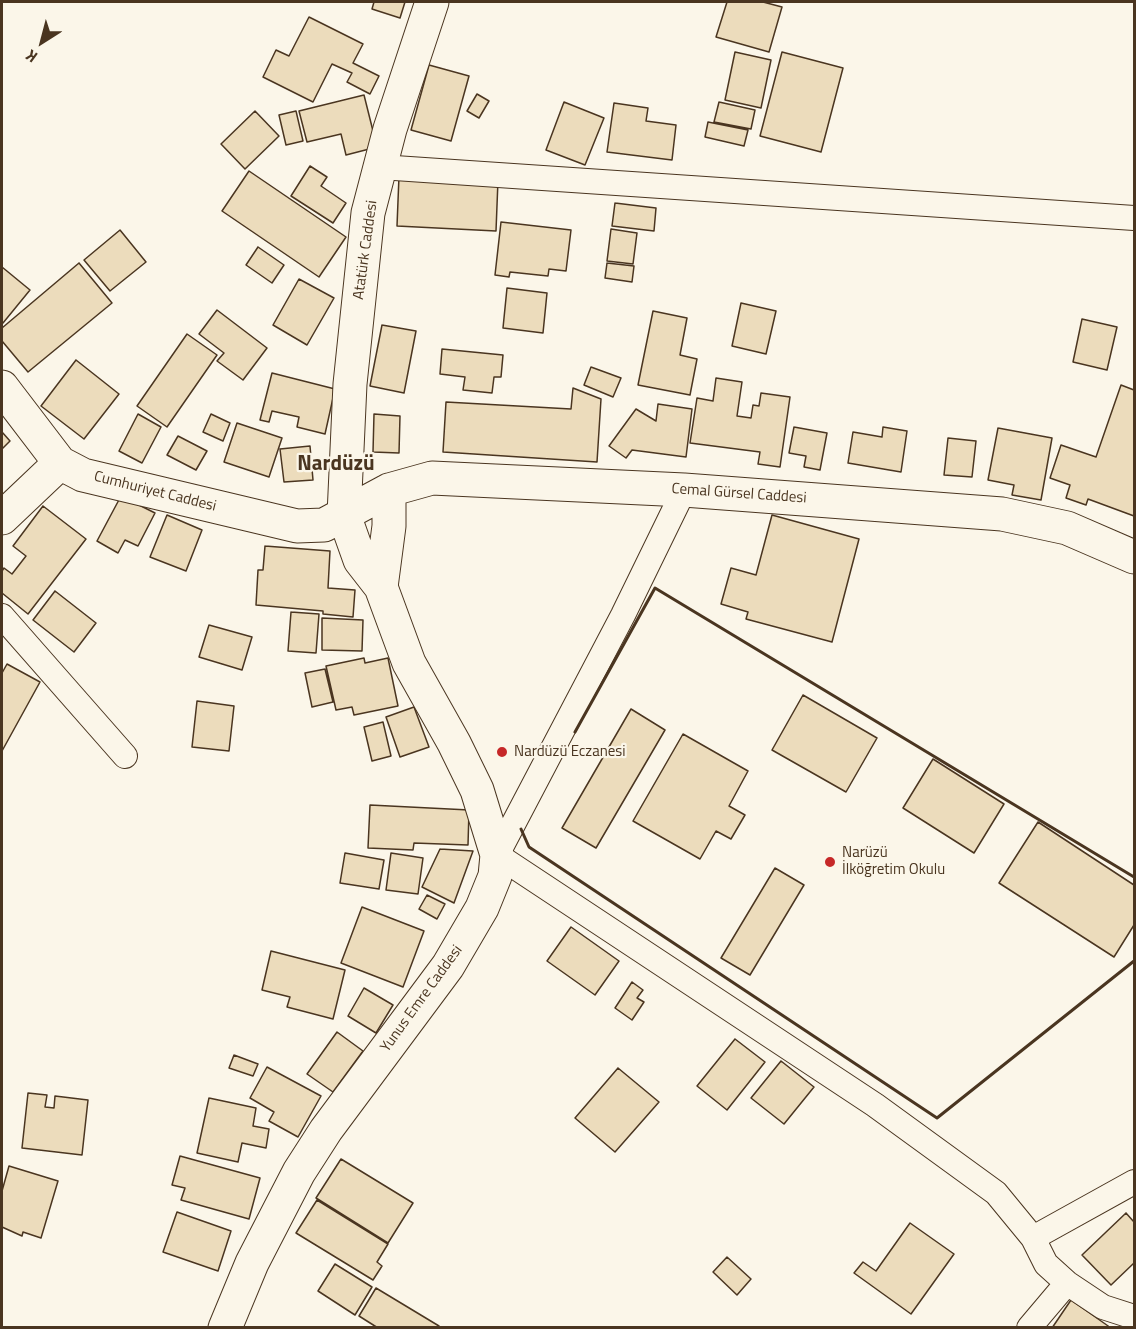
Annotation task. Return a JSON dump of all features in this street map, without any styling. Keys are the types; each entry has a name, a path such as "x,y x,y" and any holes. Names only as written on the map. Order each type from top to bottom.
{"street":[{"name":"Atatürk Caddesi","path":"344,515 350,384 367,225 380,167 432,2"},
{"path":"380,167 1134,218"},
{"name":"Cumhuriyet Caddesi","path":"2,387 60,463 83,474 297,526 324,525 344,515"},
{"path":"2,518 60,463"},
{"name":"Cemal Gürsel Caddesi","path":"344,515 389,490 432,478 684,490 902,505 1019,517 1067,528 1134,557"},
{"path":"381,587 389,526 389,490"},
{"path":"684,490 623,615 497,855 875,1105 996,1193 1033,1238 1046,1264 1066,1283 1103,1307 1134,1317"},
{"path":"344,515 360,560 381,587"},
{"name":"Yunus Emre Caddesi","path":"225,1328 252,1263 299,1172 326,1130 448,966 467,937 495,876 497,855 477,790 454,743 409,663 381,587"},
{"path":"2,616 125,756"},
{"path":"1033,1238 1134,1182"},
{"path":"1029,1328 1066,1283"}],"building":[{"path":"374,2 405,2 400,18 372,9"},
{"path":"727,2 763,2 782,7 769,52 716,37"},
{"path":"309,17 363,44 353,63 379,76 370,94 347,82 352,73 332,64 313,102 263,77 276,50 289,56"},
{"path":"735,52 771,60 761,108 725,100"},
{"path":"782,52 843,68 821,152 760,136"},
{"path":"429,65 469,76 451,141 411,130"},
{"path":"477,94 489,101 479,118 467,111"},
{"path":"364,95 377,147 346,155 341,134 307,142 299,111"},
{"path":"564,102 604,118 585,165 546,150"},
{"path":"719,102 755,110 751,129 714,122"},
{"path":"614,103 648,108 646,121 676,125 672,160 607,152"},
{"path":"255,111 279,136 245,169 221,144"},
{"path":"296,111 303,141 286,145 279,115"},
{"path":"708,122 748,130 744,146 705,137"},
{"path":"310,166 327,177 321,186 346,203 333,223 291,196"},
{"path":"249,171 346,237 319,277 222,211"},
{"path":"399,176 498,180 496,231 397,226"},
{"path":"615,203 656,208 654,231 612,226"},
{"path":"501,222 571,230 566,271 549,269 548,276 510,272 509,277 495,275"},
{"path":"611,229 637,233 633,264 607,261"},
{"path":"120,230 146,262 110,291 84,260"},
{"path":"258,247 284,265 272,283 246,265"},
{"path":"79,263 112,303 28,372 2,341 2,328"},
{"path":"607,263 634,266 632,282 605,278"},
{"path":"2,267 30,290 3,323 2,322"},
{"path":"299,279 334,298 307,345 273,325"},
{"path":"507,288 547,293 543,333 503,328"},
{"path":"741,303 776,311 766,354 732,346"},
{"path":"217,310 267,348 243,380 217,361 224,353 199,334"},
{"path":"653,311 687,318 680,355 697,359 690,395 638,385"},
{"path":"1082,319 1117,327 1107,370 1073,362"},
{"path":"382,325 416,331 404,393 370,386"},
{"path":"187,334 217,355 167,427 137,406"},
{"path":"442,349 503,355 501,377 494,377 492,393 463,390 465,377 440,374"},
{"path":"76,360 119,394 84,439 41,406"},
{"path":"591,367 621,378 613,397 584,385"},
{"path":"272,373 335,389 325,434 297,427 299,417 272,411 269,422 260,420"},
{"path":"716,378 742,382 737,416 751,418 753,405 759,406 761,393 790,397 780,467 758,464 760,452 690,443 697,398 713,401"},
{"path":"1121,385 1134,390 1134,516 1088,499 1086,505 1066,498 1070,485 1050,478 1061,445 1096,457"},
{"path":"573,388 601,399 597,462 443,452 446,402 571,409"},
{"path":"658,404 692,409 686,457 632,450 626,458 609,446 636,409 656,421"},
{"path":"138,414 161,427 142,463 119,451"},
{"path":"211,414 230,423 223,441 203,432"},
{"path":"374,414 400,416 399,453 373,452"},
{"path":"237,423 282,438 269,477 224,462"},
{"path":"794,427 827,433 820,470 804,467 806,456 789,453"},
{"path":"883,427 907,431 901,472 848,463 853,432 882,437"},
{"path":"998,428 1052,438 1041,500 1012,495 1014,485 988,480"},
{"path":"2,432 10,441 2,449"},
{"path":"178,436 207,451 196,470 167,455"},
{"path":"948,438 976,441 972,477 944,475"},
{"path":"310,446 313,480 284,482 280,449"},
{"path":"121,496 155,513 138,546 125,540 118,553 97,541"},
{"path":"43,506 86,539 28,614 2,593 2,571 4,568 12,574 26,556 13,546"},
{"path":"167,515 202,530 186,571 150,557"},
{"path":"772,515 859,539 832,642 746,619 748,612 721,604 731,568 756,575"},
{"path":"265,546 330,551 328,588 355,590 353,617 323,614 323,611 256,605 258,570 263,570"},
{"path":"55,591 96,623 74,652 33,620"},
{"path":"291,612 319,614 316,653 288,651"},
{"path":"322,618 363,620 362,651 322,650"},
{"path":"209,625 252,637 242,670 199,657"},
{"path":"364,658 365,663 388,658 398,706 354,715 352,707 336,710 326,666"},
{"path":"7,664 40,682 2,751 2,673"},
{"path":"325,669 333,702 312,707 305,673"},
{"path":"803,695 877,738 846,792 772,750"},
{"path":"197,701 234,706 229,751 192,747"},
{"path":"414,707 429,747 400,757 386,717"},
{"path":"631,709 665,730 596,848 562,828"},
{"path":"383,722 391,756 372,761 364,727"},
{"path":"683,734 748,771 729,806 745,815 731,839 716,831 700,859 633,821"},
{"path":"933,759 1004,804 974,853 903,808"},
{"path":"370,805 469,810 468,845 414,843 413,850 368,848"},
{"path":"1038,822 1134,885 1134,925 1114,957 999,883"},
{"path":"440,849 473,851 454,903 422,887"},
{"path":"345,853 384,860 379,889 340,883"},
{"path":"391,853 423,858 418,894 386,890"},
{"path":"775,868 804,885 750,975 721,958"},
{"path":"427,895 445,904 437,919 419,909"},
{"path":"362,907 424,931 403,987 341,963"},
{"path":"571,927 619,961 595,995 547,961"},
{"path":"271,951 345,970 333,1019 287,1007 290,997 262,990"},
{"path":"632,982 643,990 637,998 644,1002 632,1020 615,1008"},
{"path":"364,988 393,1005 376,1033 348,1016"},
{"path":"337,1032 363,1051 333,1092 307,1074"},
{"path":"735,1039 765,1062 727,1110 697,1086"},
{"path":"234,1055 258,1064 253,1076 229,1068"},
{"path":"781,1061 814,1087 784,1124 751,1098"},
{"path":"267,1067 321,1096 298,1137 269,1121 274,1112 250,1098"},
{"path":"618,1068 659,1102 615,1152 575,1118"},
{"path":"28,1093 47,1095 45,1107 54,1108 55,1096 88,1100 82,1155 22,1148"},
{"path":"209,1098 256,1108 253,1126 269,1129 266,1148 242,1143 238,1162 197,1153"},
{"path":"180,1156 260,1178 249,1219 181,1200 185,1188 172,1185"},
{"path":"341,1159 413,1203 388,1243 316,1198"},
{"path":"9,1166 58,1181 41,1238 23,1232 22,1236 2,1227 2,1191"},
{"path":"317,1200 388,1244 377,1262 382,1266 373,1280 296,1233"},
{"path":"177,1212 231,1231 218,1271 163,1252"},
{"path":"1126,1213 1134,1222 1134,1263 1111,1285 1082,1255"},
{"path":"910,1223 954,1254 911,1314 854,1273 863,1262 876,1271"},
{"path":"727,1257 751,1279 737,1295 713,1272"},
{"path":"335,1264 372,1287 355,1315 318,1291"},
{"path":"376,1288 439,1326 438,1328 378,1328 359,1316"},
{"path":"1071,1300 1111,1328 1052,1328"}],"wall":[{"path":"575,732 655,588 1134,877"},
{"path":"521,829 529,847 937,1118 1134,961"}],"place":[{"name":"Nardüzü Eczanesi","path":"502,752"},
{"name":"Narüzü İlköğretim Okulu","path":"830,862"}],"district":[{"name":"Nardüzü","path":"336,465"}]}
